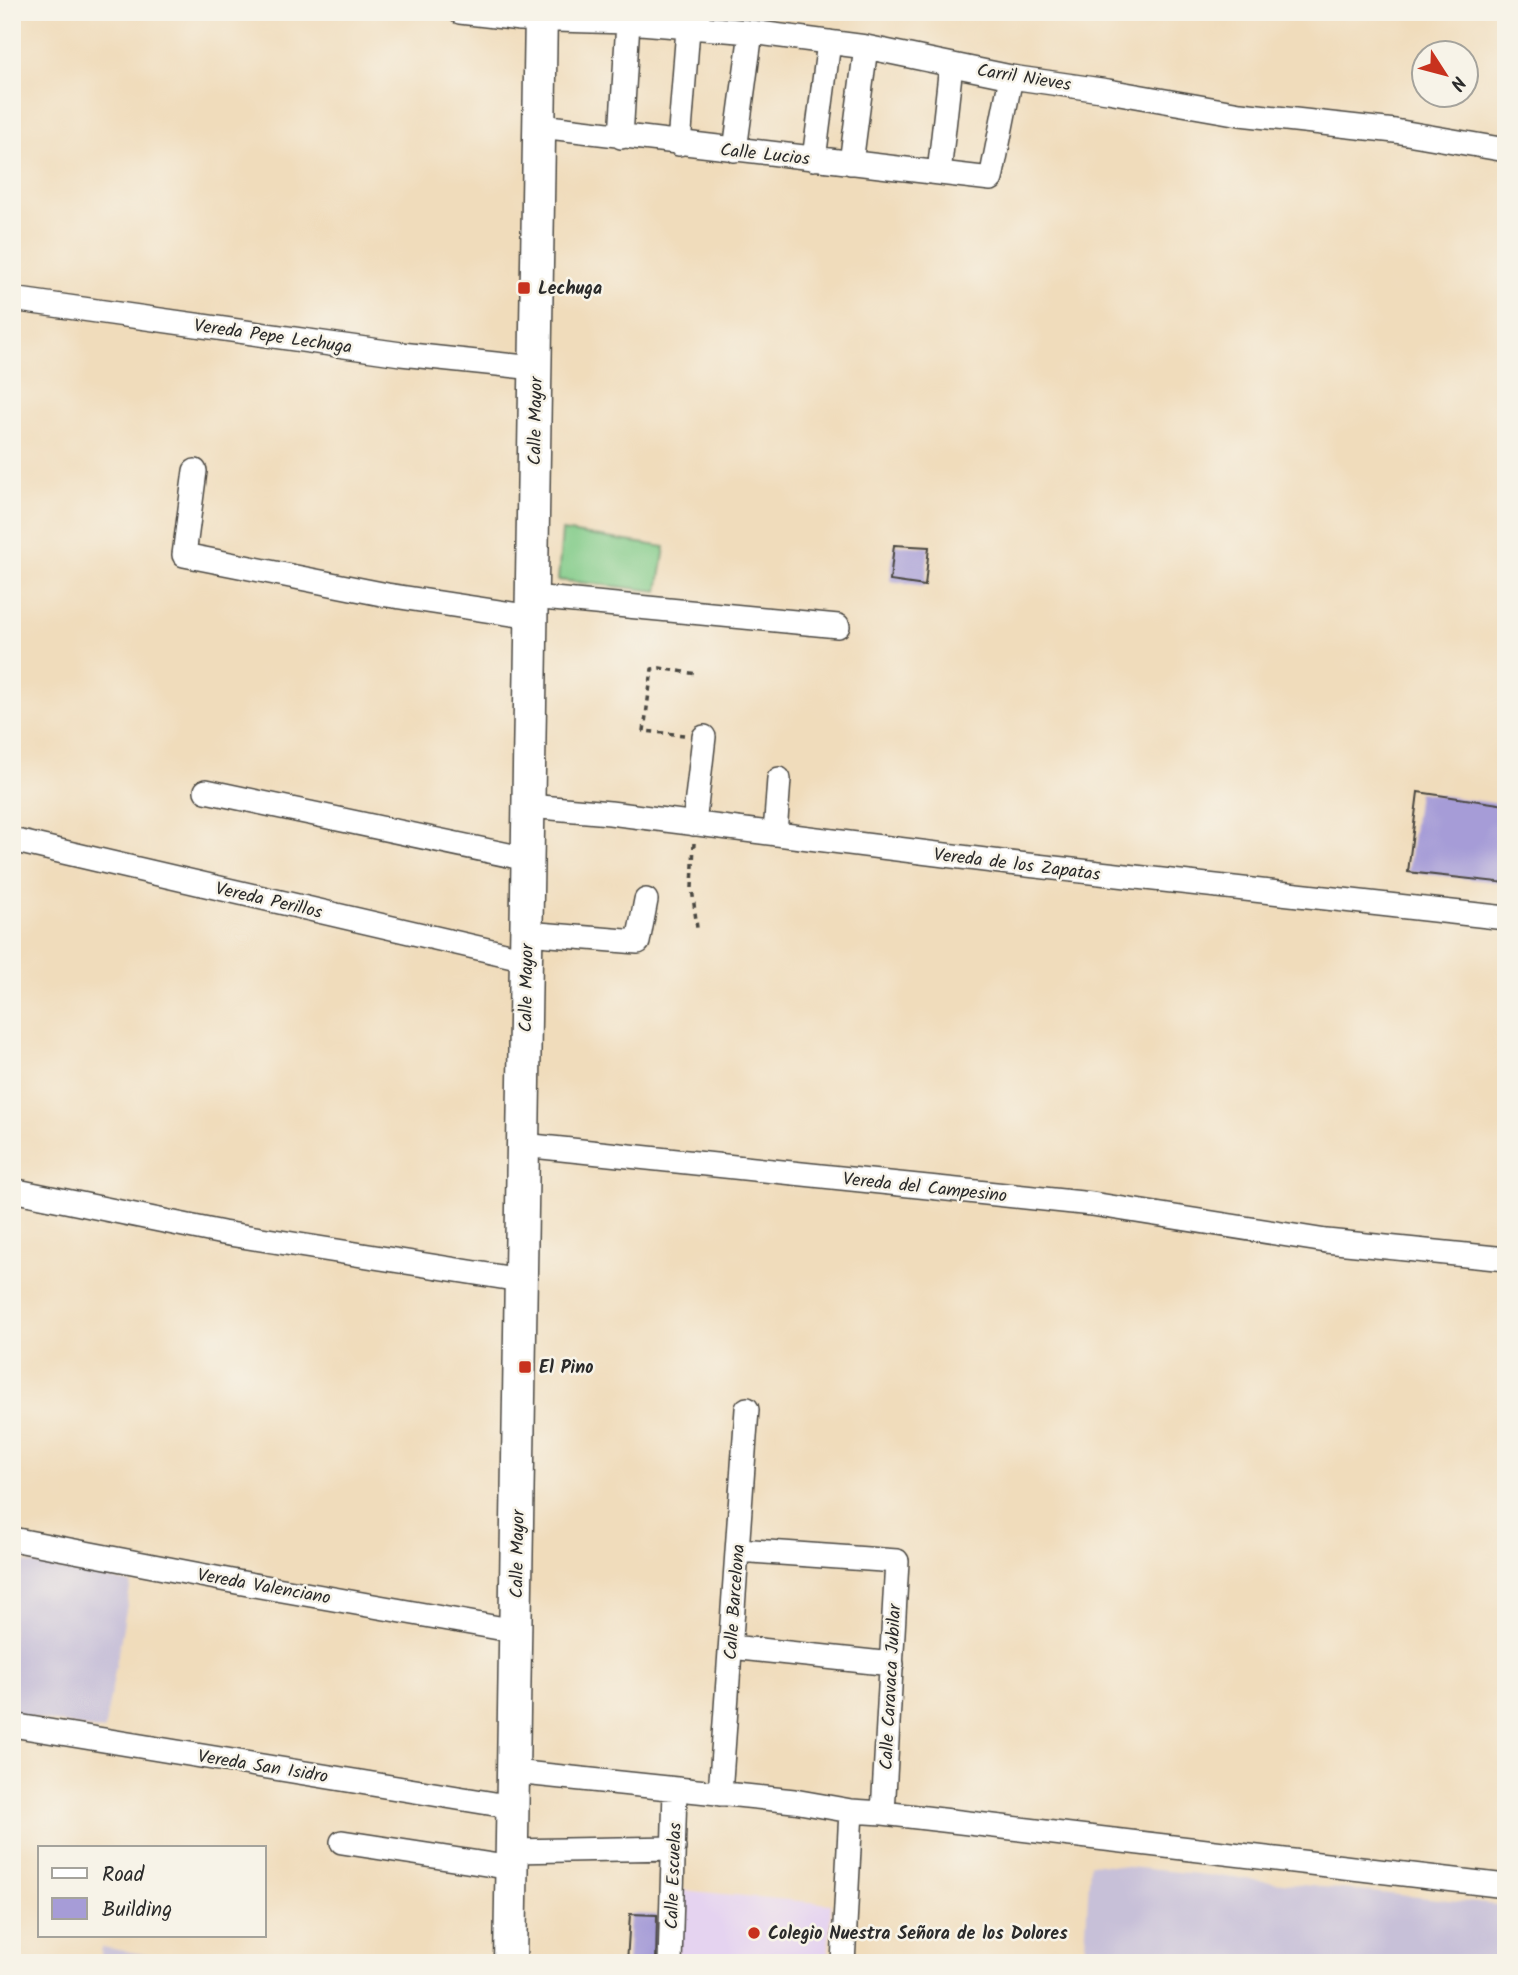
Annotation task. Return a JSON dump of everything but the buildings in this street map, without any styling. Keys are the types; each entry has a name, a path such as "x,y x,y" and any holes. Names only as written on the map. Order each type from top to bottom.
{"main road":[{"name":"Calle Mayor","path":"509,1963 541,16"}],"street":[{"name":"Carril Nieves","path":"460,12 628,22 688,29 740,25 866,47 1011,77 1240,114 1395,131 1506,149"},
{"path":"621,138 628,22"},
{"path":"735,150 740,25"},
{"path":"679,144 688,29"},
{"path":"814,159 829,42"},
{"path":"851,163 866,47"},
{"path":"939,173 951,65"},
{"name":"Calle Lucios","path":"540,126 621,138 991,179 1011,77"},
{"name":"Vereda Pepe Lechuga","path":"12,299 401,354 536,368"},
{"path":"195,471 184,555 387,595 838,626"},
{"path":"694,824 704,737"},
{"path":"775,834 779,779"},
{"path":"206,791 527,859"},
{"name":"Vereda de los Zapatas","path":"529,806 1506,918"},
{"name":"Vereda Perillos","path":"12,840 526,946 638,942 646,900"},
{"name":"Vereda del Campesino","path":"523,1145 1092,1204 1326,1241 1506,1259"},
{"path":"12,1190 223,1233 520,1280"},
{"name":"Calle Barcelona","path":"720,1794 747,1409"},
{"name":"Vereda Valenciano","path":"12,1539 516,1631"},
{"name":"Calle Caravaca Jubilar","path":"738,1550 898,1561 883,1813"},
{"path":"731,1647 892,1664"},
{"name":"Vereda San Isidro","path":"12,1725 513,1807"},
{"path":"514,1772 794,1801 851,1811 1506,1886"},
{"name":"Calle Escuelas","path":"670,1963 675,1790"},
{"path":"843,1963 851,1811"},
{"path":"342,1842 512,1859 674,1848"}],"path":[{"path":"697,674 652,669 643,731 704,737"},
{"path":"694,824 692,888 697,928"}],"shaded area":[{"path":"12,1560 131,1583 104,1731 12,1714"},
{"path":"1090,1863 1506,1906 1506,1963 1084,1963"},
{"name":"Colegio Nuestra Señora de los Dolores","path":"681,1890 831,1904 828,1963 677,1963"},
{"path":"102,1947 194,1963 100,1963"}],"green space":[{"path":"562,531 665,547 658,591 558,580"}],"place":[{"name":"Lechuga","path":"524,288"},
{"name":"El Pino","path":"525,1367"},
{"name":"Colegio Nuestra Señora de los Dolores","path":"754,1933"}]}
